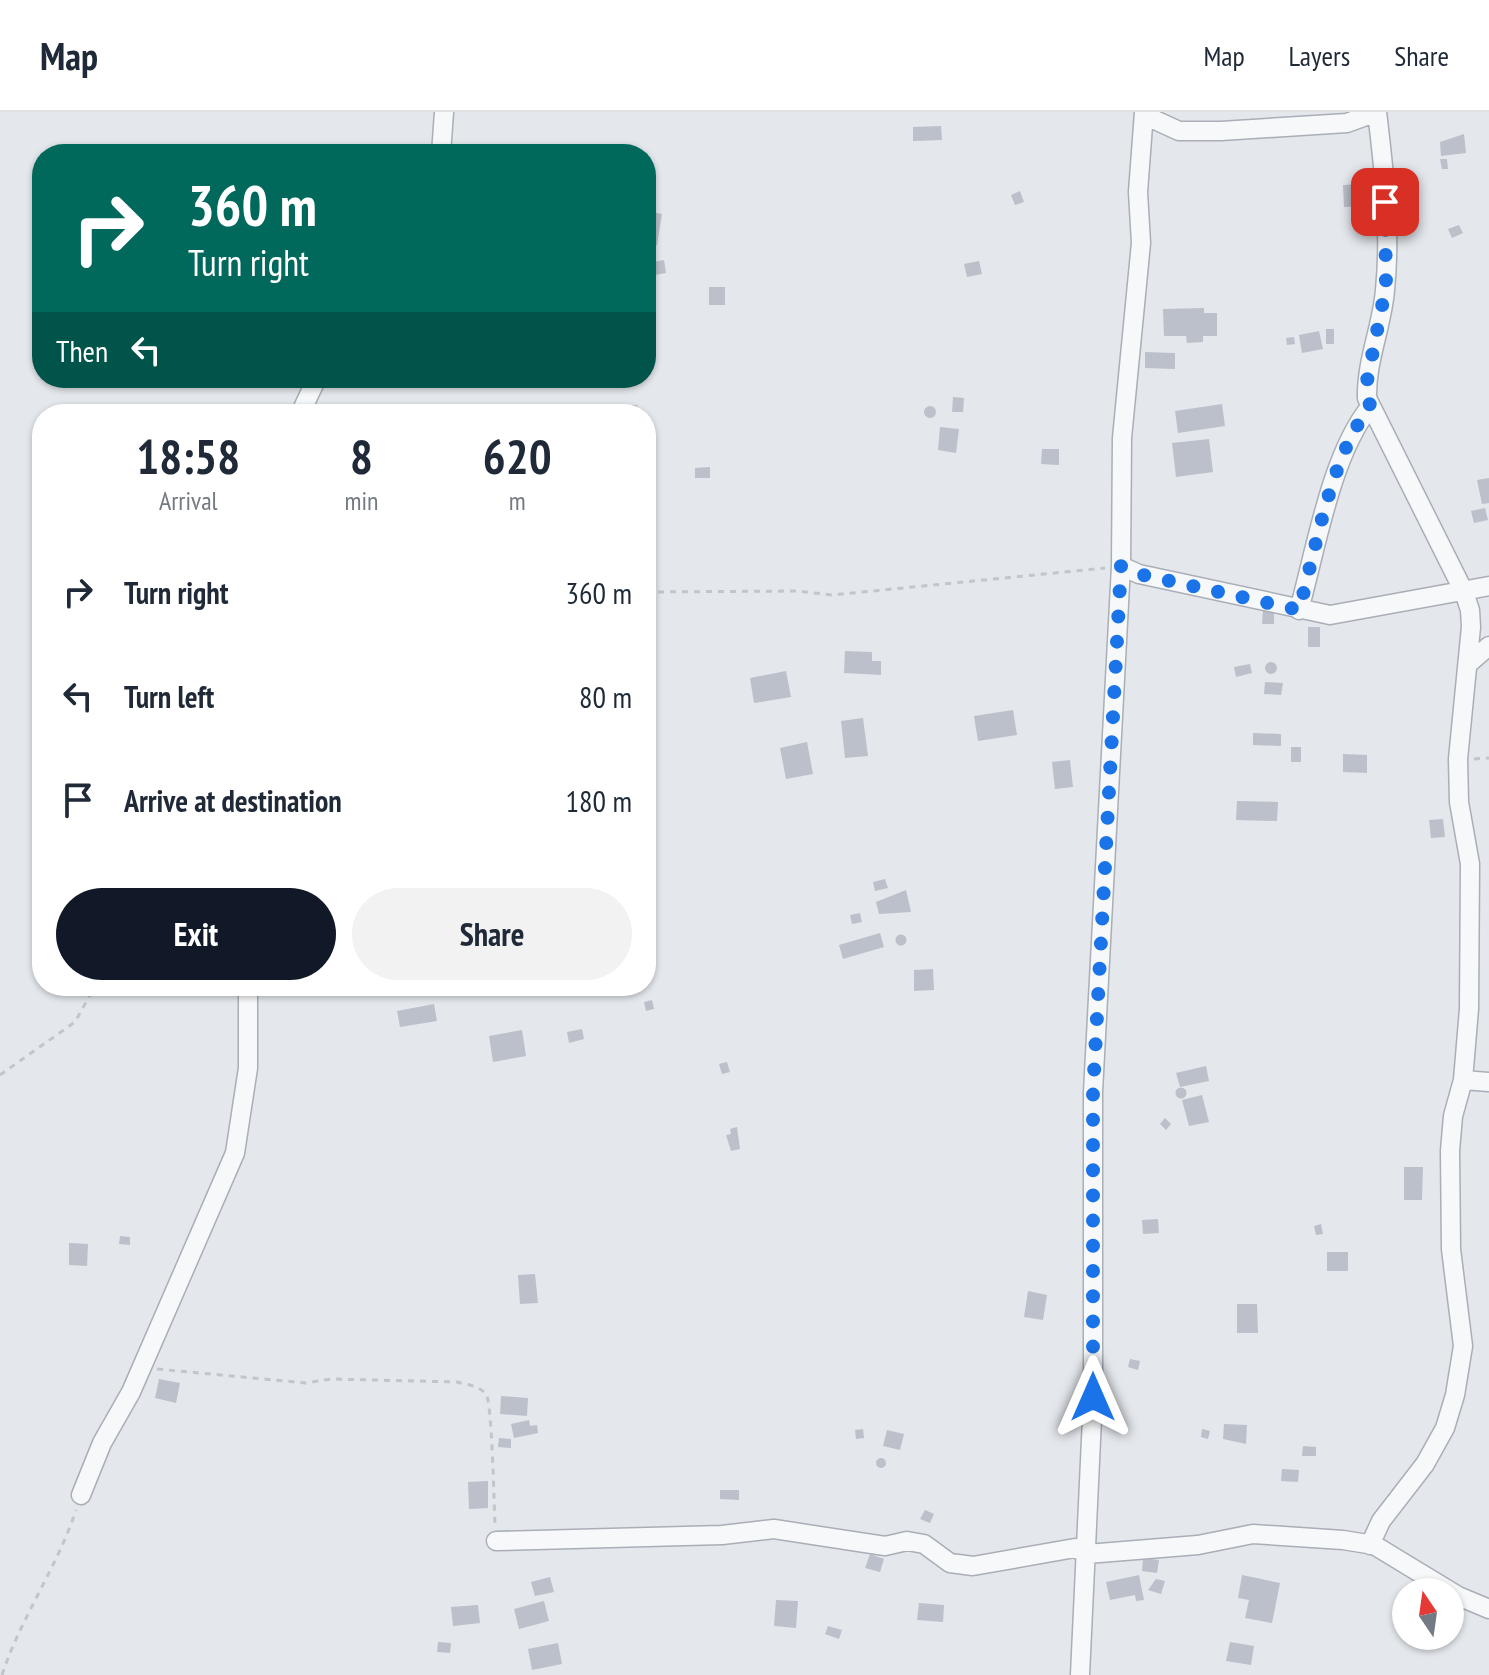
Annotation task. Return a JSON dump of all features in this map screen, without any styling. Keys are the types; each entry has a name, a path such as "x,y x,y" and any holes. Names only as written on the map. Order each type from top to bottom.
{"street":[{"path":"442,144 444,112"},
{"path":"1080,1675 1087,1554 1094,1305 1093,1092 1121,566 1122,438 1141,243 1138,192 1144,114 1179,131 1221,131 1347,123 1377,112 1387,255 1384,304 1367,381 1370,407 1464,592 1470,610 1458,759 1459,802 1470,873 1469,1009 1463,1080 1453,1116 1450,1151 1451,1249 1463,1346 1455,1395 1445,1428 1425,1464 1381,1521 1370,1545"},
{"path":"1299,610 1343,453 1353,430 1370,407"},
{"path":"1121,566 1139,574 1330,615 1489,586"},
{"path":"1468,664 1489,646"},
{"path":"81,1495 102,1443 142,1367 235,1153 248,1068 248,996"},
{"path":"1463,1080 1489,1082"},
{"path":"496,1541 722,1535 774,1529 874,1545 907,1541 924,1544 950,1563 973,1566 1075,1548 1087,1554 1198,1545 1253,1534 1304,1536 1370,1545 1458,1596 1489,1609"}],"path":[{"path":"656,592 797,591 832,595 1121,566"},
{"path":"0,1075 75,1022 89,996"},
{"path":"142,1367 306,1383 331,1379 457,1382 477,1387 488,1395 492,1412 489,1440 496,1541"},
{"path":"2,1675 35,1600 61,1554 81,1495"}],"building":[{"path":"941,126 942,140 913,141 913,127"},
{"path":"1464,134 1466,153 1441,156 1440,142"},
{"path":"1440,159 1447,159 1448,169 1442,169"},
{"path":"1369,184 1370,206 1344,207 1343,185"},
{"path":"1020,191 1024,202 1015,205 1011,195"},
{"path":"656,213 662,214 656,245"},
{"path":"1459,225 1463,233 1452,238 1448,229"},
{"path":"664,260 666,273 656,275 656,261"},
{"path":"979,261 982,274 967,277 964,264"},
{"path":"709,287 725,287 725,305 709,305"},
{"path":"1204,308 1204,313 1217,313 1217,336 1203,336 1203,342 1187,343 1186,336 1164,336 1163,309"},
{"path":"1326,329 1334,329 1334,344 1326,344"},
{"path":"1319,331 1323,349 1302,353 1299,335"},
{"path":"1294,337 1295,344 1287,345 1286,338"},
{"path":"1145,352 1175,353 1175,369 1145,368"},
{"path":"953,397 964,398 963,412 952,412"},
{"path":"1222,404 1225,426 1178,433 1175,411"},
{"path":"930,406 936,412 930,418 924,412"},
{"path":"940,427 959,429 956,453 938,450"},
{"path":"1209,439 1213,472 1176,477 1172,443"},
{"path":"1042,449 1059,449 1059,465 1041,464"},
{"path":"710,467 710,478 695,478 695,468"},
{"path":"1489,478 1489,503 1482,504 1477,480"},
{"path":"1485,508 1488,520 1474,523 1471,511"},
{"path":"1263,609 1274,609 1274,624 1262,624"},
{"path":"1308,627 1320,627 1320,647 1308,647"},
{"path":"845,651 872,652 872,661 881,661 881,675 844,673"},
{"path":"1271,662 1277,668 1271,674 1265,668"},
{"path":"1250,664 1252,673 1236,677 1234,667"},
{"path":"786,671 791,697 754,703 750,678"},
{"path":"1265,682 1283,683 1281,695 1264,694"},
{"path":"1013,710 1017,735 978,741 974,716"},
{"path":"863,718 868,756 845,758 841,721"},
{"path":"1253,733 1281,734 1281,746 1253,745"},
{"path":"807,742 813,774 786,779 780,748"},
{"path":"1291,747 1301,747 1301,762 1291,762"},
{"path":"1343,754 1367,755 1367,773 1343,772"},
{"path":"1070,760 1073,787 1055,789 1052,762"},
{"path":"1237,801 1278,802 1277,821 1236,820"},
{"path":"1443,819 1445,837 1431,838 1429,820"},
{"path":"885,879 888,888 875,891 873,882"},
{"path":"906,890 911,912 879,914 876,902"},
{"path":"860,913 862,922 852,924 850,915"},
{"path":"880,933 884,947 843,959 839,945"},
{"path":"901,935 906,940 901,945 896,940"},
{"path":"933,969 934,990 914,991 914,970"},
{"path":"652,1000 654,1009 646,1011 644,1002"},
{"path":"434,1004 437,1021 400,1027 397,1011"},
{"path":"582,1029 584,1039 569,1043 567,1032"},
{"path":"522,1030 526,1056 493,1062 489,1036"},
{"path":"727,1062 730,1072 722,1074 719,1064"},
{"path":"1206,1066 1209,1081 1180,1087 1176,1073"},
{"path":"1181,1088 1186,1093 1181,1098 1176,1093"},
{"path":"1202,1095 1209,1122 1189,1126 1182,1100"},
{"path":"1165,1118 1171,1124 1166,1130 1160,1124"},
{"path":"737,1127 740,1149 731,1151 726,1135 731,1134 730,1129"},
{"path":"1404,1167 1423,1167 1422,1200 1404,1200"},
{"path":"1158,1219 1159,1233 1143,1234 1142,1220"},
{"path":"1321,1224 1323,1234 1316,1235 1314,1226"},
{"path":"120,1236 130,1237 130,1245 119,1244"},
{"path":"69,1243 88,1244 87,1266 69,1265"},
{"path":"1327,1252 1348,1252 1348,1271 1327,1271"},
{"path":"535,1274 538,1303 520,1304 518,1275"},
{"path":"1028,1291 1047,1295 1043,1320 1024,1317"},
{"path":"1237,1304 1257,1304 1258,1333 1237,1333"},
{"path":"1130,1359 1140,1361 1138,1370 1128,1367"},
{"path":"159,1379 180,1383 176,1403 155,1398"},
{"path":"501,1396 528,1398 527,1416 500,1414"},
{"path":"529,1420 530,1426 537,1425 538,1433 514,1438 511,1424"},
{"path":"1224,1424 1247,1425 1246,1444 1223,1439"},
{"path":"863,1429 864,1438 856,1439 855,1430"},
{"path":"1202,1429 1210,1431 1208,1439 1201,1437"},
{"path":"887,1430 904,1434 900,1450 883,1446"},
{"path":"499,1438 511,1439 511,1448 498,1447"},
{"path":"1303,1446 1316,1447 1316,1456 1302,1456"},
{"path":"881,1458 886,1463 881,1468 876,1463"},
{"path":"1282,1469 1299,1470 1298,1482 1281,1481"},
{"path":"488,1481 488,1508 469,1509 468,1482"},
{"path":"720,1490 739,1490 739,1500 720,1499"},
{"path":"925,1510 934,1514 930,1523 920,1519"},
{"path":"870,1554 884,1559 880,1572 865,1568"},
{"path":"1143,1558 1159,1560 1157,1573 1142,1571"},
{"path":"1139,1575 1144,1600 1136,1601 1135,1595 1110,1600 1106,1582"},
{"path":"1242,1575 1280,1583 1272,1623 1245,1618 1249,1600 1238,1598"},
{"path":"550,1577 554,1592 535,1596 531,1582"},
{"path":"1156,1579 1165,1581 1161,1594 1148,1590"},
{"path":"776,1600 798,1601 796,1628 774,1626"},
{"path":"544,1601 549,1621 519,1629 514,1609"},
{"path":"919,1603 944,1605 943,1622 917,1620"},
{"path":"478,1605 480,1623 453,1626 451,1607"},
{"path":"828,1626 842,1630 839,1639 825,1634"},
{"path":"438,1642 451,1643 450,1653 437,1652"},
{"path":"1230,1642 1254,1646 1251,1665 1226,1661"},
{"path":"558,1643 562,1664 532,1670 528,1649"}],"route":[{"path":"1093,1397 1093,1092 1121,566 1139,574 1299,610 1343,453 1357,423 1370,407 1367,381 1386,286 1385,202"}]}
